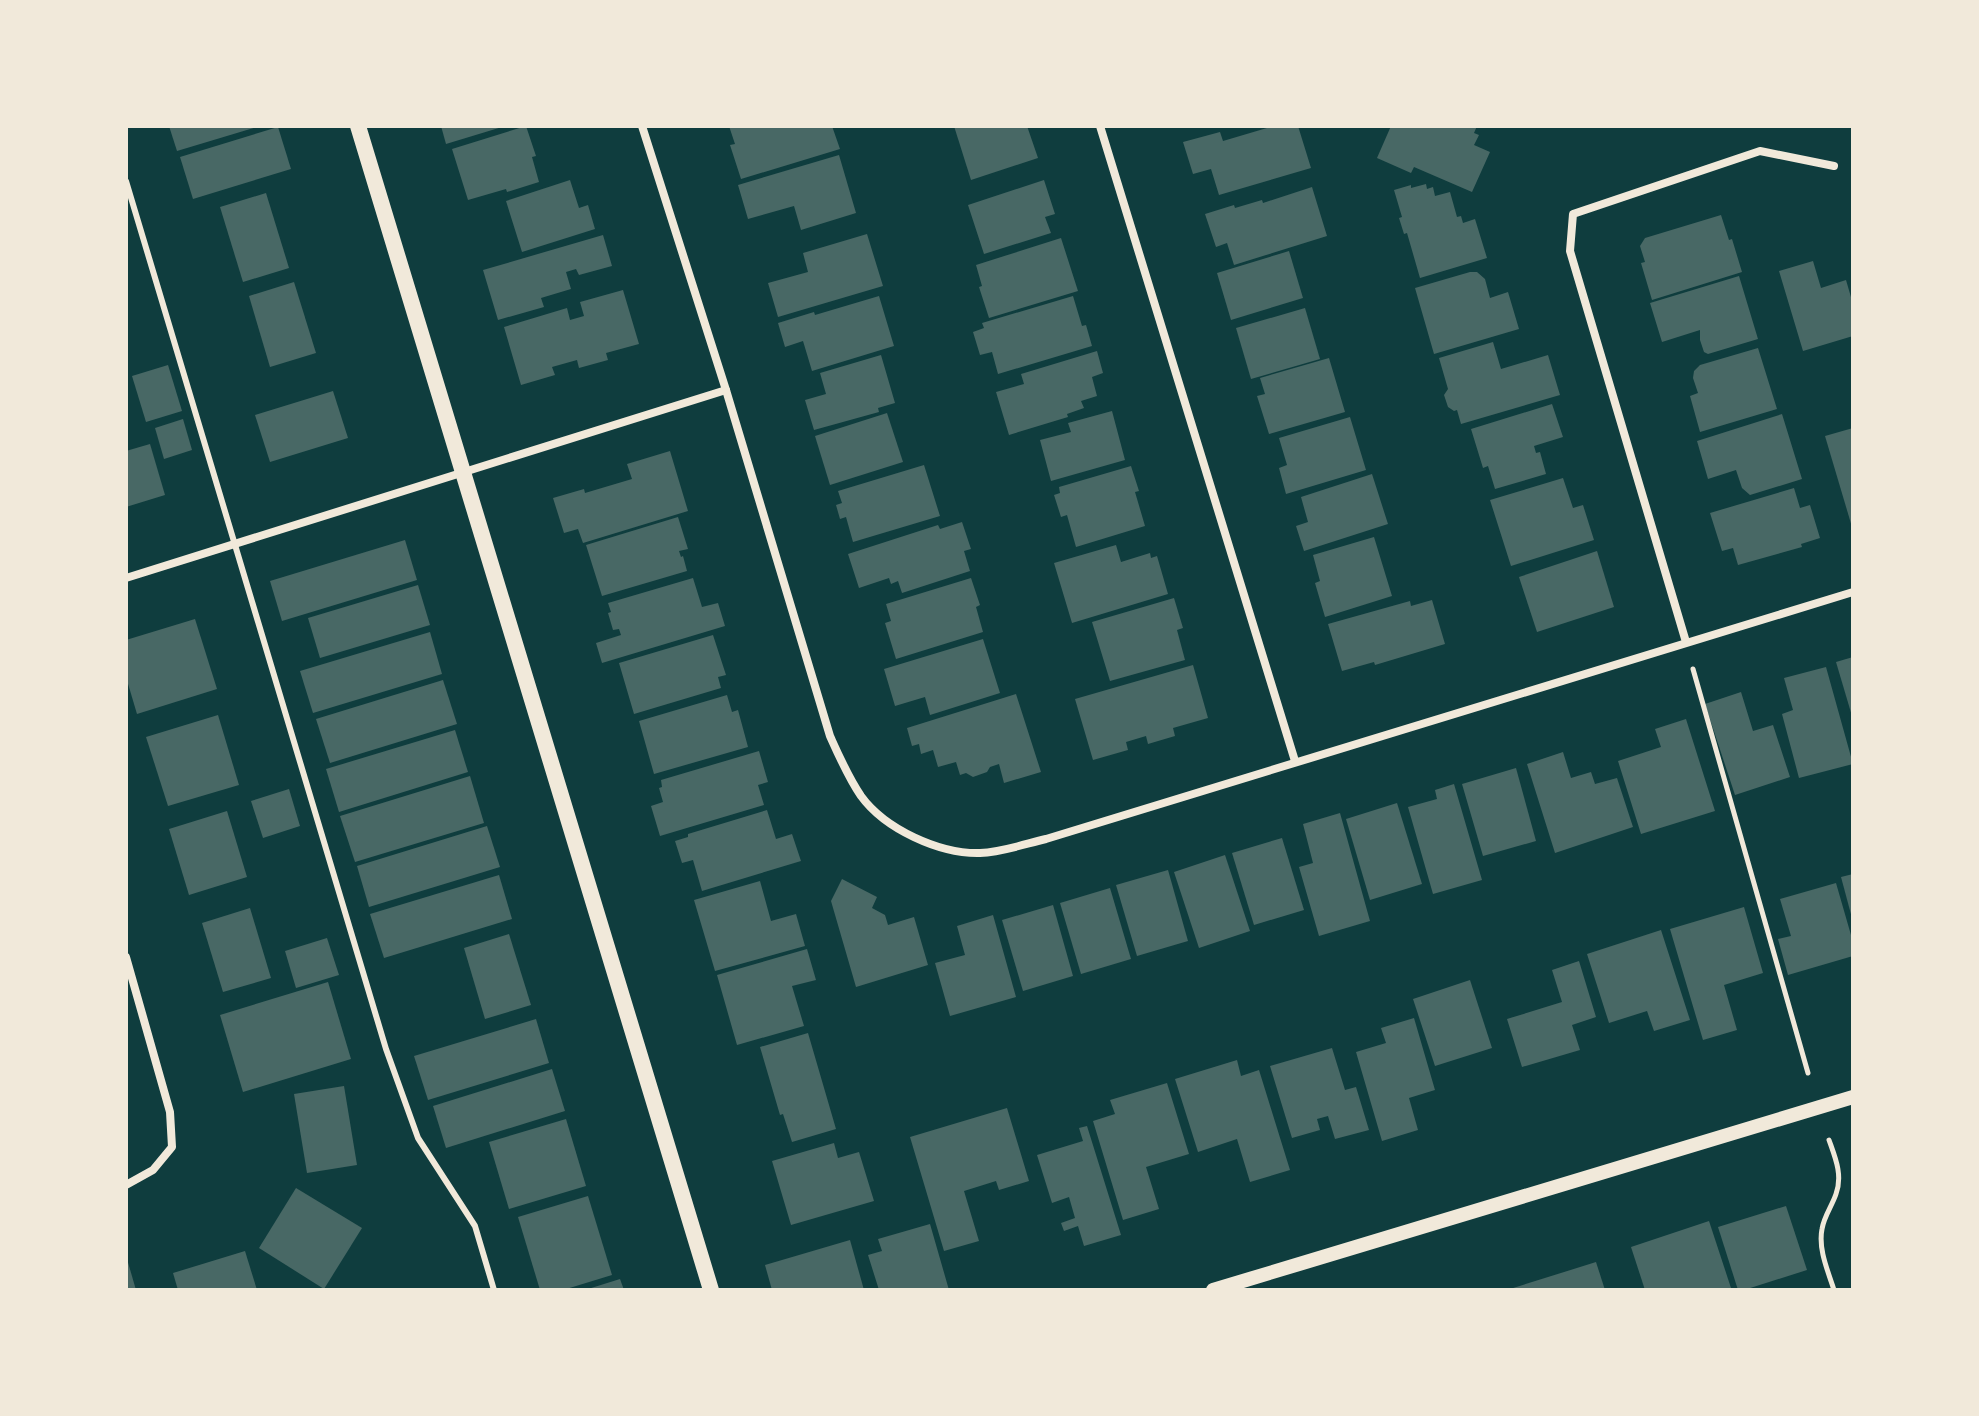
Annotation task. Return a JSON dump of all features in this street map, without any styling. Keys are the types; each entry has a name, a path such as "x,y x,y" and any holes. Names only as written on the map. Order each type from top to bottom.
{"main road":[{"path":"358,126 711,1290"}],"street":[{"path":"642,126 726,390 830,736 841,763 863,798 896,827 922,841 958,852 981,853 1046,839 1853,592"},
{"path":"1100,126 1295,761"},
{"path":"1686,642 1570,251 1573,214 1760,151 1834,166"},
{"path":"126,578 726,390"},
{"path":"126,957 170,1112 172,1147 153,1170 126,1185"},
{"path":"1213,1290 1853,1097"}],"lane":[{"path":"126,181 386,1049 418,1138 475,1226 494,1290"}],"path":[{"path":"1693,669 1808,1073"},
{"path":"1829,1140 1838,1164 1837,1192 1821,1232 1823,1253 1834,1290"}],"building":[{"path":"169,126 256,126 257,127 177,151"},
{"path":"441,126 502,126 502,127 446,144"},
{"path":"526,126 536,156 532,157 539,182 468,200 452,149"},
{"path":"729,126 832,126 840,149 741,179 730,145 735,144"},
{"path":"954,126 1027,126 1038,158 971,180"},
{"path":"1274,126 1298,126 1311,168 1219,195 1211,169 1193,174 1183,142 1220,132 1223,141"},
{"path":"1391,126 1477,126 1474,133 1479,135 1474,145 1490,152 1472,192 1414,167 1411,173 1377,158"},
{"path":"278,127 291,169 193,199 180,157"},
{"path":"839,155 856,213 801,230 794,206 748,219 738,185"},
{"path":"570,180 579,208 588,205 595,229 522,252 506,201"},
{"path":"1044,180 1055,214 1045,217 1051,233 984,254 968,205"},
{"path":"1426,184 1427,189 1433,187 1435,196 1450,192 1457,217 1461,216 1463,223 1475,219 1487,258 1420,278 1407,233 1404,234 1399,218 1402,217 1394,190"},
{"path":"1312,187 1327,236 1234,265 1227,243 1216,247 1205,214 1234,205 1235,208 1262,200 1263,203"},
{"path":"266,193 289,268 243,282 220,207"},
{"path":"1721,215 1742,272 1652,300 1641,263 1645,262 1640,246 1645,238"},
{"path":"867,234 883,286 778,317 768,283 808,272 803,253"},
{"path":"603,235 612,266 579,275 576,269 566,272 571,289 541,298 544,307 498,320 483,270"},
{"path":"1061,238 1078,291 989,318 976,265"},
{"path":"1289,251 1303,298 1231,320 1217,273"},
{"path":"1813,261 1821,288 1846,280 1853,304 1853,336 1803,351 1779,271"},
{"path":"1477,272 1485,279 1490,298 1508,292 1519,329 1434,354 1415,288"},
{"path":"1739,276 1758,339 1708,354 1704,352 1700,340 1700,330 1662,342 1650,303"},
{"path":"294,282 316,353 270,367 249,296"},
{"path":"623,290 639,344 606,353 608,360 579,368 577,360 552,367 555,375 521,385 504,327 567,308 570,320 584,316 580,302"},
{"path":"879,296 894,346 812,371 803,341 785,347 778,323"},
{"path":"1073,296 1092,346 998,374 992,352 980,355 973,332 984,328 982,323"},
{"path":"1305,308 1320,359 1251,379 1236,328"},
{"path":"1493,342 1501,369 1548,355 1560,395 1461,424 1457,410 1448,407 1444,395 1448,389 1439,358"},
{"path":"1758,348 1777,409 1700,432 1690,396 1698,393 1694,371 1700,365"},
{"path":"1097,351 1103,373 1092,377 1097,396 1081,401 1084,408 1067,414 1068,417 1009,435 996,392 1024,384 1021,374"},
{"path":"881,355 895,403 878,408 879,412 814,430 805,400 826,394 820,373"},
{"path":"1329,358 1345,412 1269,434 1257,396 1265,394 1260,378"},
{"path":"168,365 182,411 146,422 132,376"},
{"path":"333,391 348,438 270,462 255,415"},
{"path":"1552,404 1563,437 1534,446 1536,453 1540,452 1546,474 1495,489 1488,466 1483,468 1471,429"},
{"path":"1112,411 1125,460 1051,481 1040,440 1071,432 1068,423"},
{"path":"887,413 903,462 830,485 815,436"},
{"path":"1782,414 1802,479 1750,495 1742,488 1736,470 1708,479 1697,441"},
{"path":"1350,417 1366,470 1286,494 1279,468 1287,465 1279,438"},
{"path":"183,419 192,450 164,459 155,428"},
{"path":"1853,428 1853,527 1852,527 1825,436"},
{"path":"150,444 165,495 126,507 126,451"},
{"path":"670,451 688,511 583,543 578,529 564,533 553,498 584,489 585,493 632,479 627,464"},
{"path":"924,465 940,516 853,542 846,517 840,519 836,505 842,503 838,491"},
{"path":"1131,466 1145,526 1076,547 1067,515 1061,517 1054,495 1060,493 1059,487"},
{"path":"1372,474 1388,524 1304,551 1296,526 1308,522 1301,497"},
{"path":"1563,478 1573,508 1583,505 1594,540 1511,566 1490,500"},
{"path":"1794,488 1800,508 1810,505 1820,538 1801,544 1802,547 1738,565 1733,548 1722,551 1710,513"},
{"path":"678,517 688,549 679,551 687,571 602,596 586,545"},
{"path":"962,522 971,549 964,551 970,571 902,593 898,581 891,584 889,578 859,588 848,554 938,525 940,529"},
{"path":"1374,537 1392,596 1325,617 1315,583 1320,581 1313,555"},
{"path":"405,540 417,580 282,621 270,581"},
{"path":"1116,545 1121,562 1150,553 1151,558 1157,556 1168,594 1072,623 1054,563"},
{"path":"1597,551 1614,607 1537,632 1519,577"},
{"path":"693,578 702,607 718,603 725,626 602,663 596,643 621,635 619,629 613,630 608,603"},
{"path":"971,578 980,605 976,607 983,632 896,659 885,623 891,621 886,604"},
{"path":"418,585 430,625 320,658 308,618"},
{"path":"1174,598 1183,628 1177,630 1185,660 1110,681 1092,622"},
{"path":"1432,600 1445,644 1375,665 1374,662 1342,671 1328,624 1410,601 1411,606"},
{"path":"195,619 217,689 137,714 126,677 126,640"},
{"path":"430,632 442,674 313,713 300,671"},
{"path":"713,635 726,675 718,677 721,688 634,714 619,663"},
{"path":"983,639 1000,693 930,715 925,697 895,706 884,669"},
{"path":"1853,657 1853,716 1852,716 1836,662"},
{"path":"1193,665 1208,718 1173,728 1175,736 1148,744 1146,736 1126,742 1128,750 1093,760 1075,699"},
{"path":"1826,667 1853,764 1799,778 1782,714 1793,710 1784,678"},
{"path":"443,680 457,724 330,763 316,719"},
{"path":"1741,692 1753,731 1773,725 1790,777 1735,795 1705,704"},
{"path":"1016,694 1041,772 1004,783 999,764 973,777 966,773 960,775 956,762 938,767 933,750 921,754 919,744 912,746 907,728"},
{"path":"727,695 732,712 738,710 748,747 654,774 639,721"},
{"path":"218,715 239,785 168,806 146,737"},
{"path":"1686,719 1715,811 1641,834 1618,761 1661,747 1655,729"},
{"path":"455,730 468,772 339,812 326,769"},
{"path":"759,751 768,782 758,785 764,805 660,836 651,806 663,802 659,788 662,787 661,780"},
{"path":"1563,752 1571,778 1591,772 1595,784 1617,778 1633,827 1555,853 1527,764"},
{"path":"1516,768 1536,841 1483,856 1462,784"},
{"path":"470,776 484,823 355,862 340,816"},
{"path":"1454,784 1482,880 1433,894 1408,807 1437,799 1435,790"},
{"path":"289,789 300,826 263,838 251,801"},
{"path":"1397,803 1422,884 1370,900 1346,819"},
{"path":"767,810 776,839 792,834 801,861 702,891 693,860 682,863 675,841 688,837 688,834"},
{"path":"227,811 247,877 189,895 169,829"},
{"path":"1340,813 1370,921 1319,936 1299,867 1313,863 1303,824"},
{"path":"487,826 500,867 369,907 357,866"},
{"path":"1282,838 1304,910 1254,925 1232,853"},
{"path":"1225,855 1250,931 1199,948 1174,872"},
{"path":"1168,870 1188,941 1137,956 1116,885"},
{"path":"1853,874 1853,918 1852,918 1841,877"},
{"path":"499,875 512,919 384,958 370,914"},
{"path":"842,879 877,897 872,908 885,915 888,925 914,917 928,965 856,987 831,901"},
{"path":"760,881 771,921 796,914 805,946 715,971 694,900"},
{"path":"1836,883 1853,942 1853,956 1788,975 1778,939 1791,936 1780,899"},
{"path":"1110,888 1131,959 1081,974 1060,903"},
{"path":"1053,905 1073,976 1023,991 1002,920"},
{"path":"1744,907 1763,973 1724,985 1737,1030 1703,1040 1670,929"},
{"path":"250,908 271,978 223,992 202,923"},
{"path":"993,915 1016,997 950,1016 935,963 965,955 957,926"},
{"path":"1661,930 1690,1020 1654,1031 1647,1011 1609,1023 1587,954"},
{"path":"509,934 531,1005 485,1019 464,948"},
{"path":"327,938 339,975 296,988 285,951"},
{"path":"807,949 816,980 792,986 804,1026 737,1045 717,975"},
{"path":"1579,961 1596,1017 1572,1025 1580,1050 1522,1067 1507,1019 1562,1002 1552,970"},
{"path":"1470,980 1492,1048 1435,1066 1413,999"},
{"path":"328,982 351,1059 243,1092 220,1015"},
{"path":"1414,1018 1435,1090 1409,1098 1418,1130 1382,1141 1356,1052 1386,1043 1381,1028"},
{"path":"536,1019 549,1063 428,1100 414,1056"},
{"path":"808,1033 836,1129 792,1142 783,1114 780,1115 760,1047"},
{"path":"1332,1048 1345,1090 1356,1087 1369,1130 1335,1139 1328,1116 1317,1119 1320,1130 1292,1138 1270,1066"},
{"path":"1237,1060 1241,1076 1259,1070 1290,1170 1250,1182 1237,1139 1198,1152 1175,1079"},
{"path":"552,1069 565,1111 446,1148 433,1106"},
{"path":"1167,1083 1189,1154 1146,1167 1159,1209 1123,1220 1093,1121 1115,1114 1110,1100"},
{"path":"344,1086 357,1165 307,1173 294,1094"},
{"path":"1007,1108 1029,1181 999,1190 996,1181 964,1191 979,1241 944,1251 910,1137"},
{"path":"566,1119 586,1186 509,1209 489,1142"},
{"path":"1087,1126 1121,1235 1084,1246 1078,1226 1064,1231 1061,1223 1075,1218 1069,1197 1052,1203 1037,1155 1083,1141 1079,1128"},
{"path":"834,1143 838,1158 859,1152 874,1201 791,1225 772,1161"},
{"path":"296,1188 362,1228 324,1289 259,1248"},
{"path":"588,1196 612,1275 563,1290 540,1290 518,1217"},
{"path":"1786,1206 1807,1270 1738,1290 1718,1227"},
{"path":"1709,1221 1731,1288 1645,1290 1631,1247"},
{"path":"930,1224 949,1290 879,1290 868,1255 882,1251 878,1239"},
{"path":"850,1240 864,1290 772,1290 765,1265"},
{"path":"245,1251 257,1290 178,1290 173,1273"},
{"path":"127,1259 136,1290 126,1290"},
{"path":"1596,1262 1605,1290 1510,1289"},
{"path":"620,1279 624,1290 588,1290 588,1289"}]}
